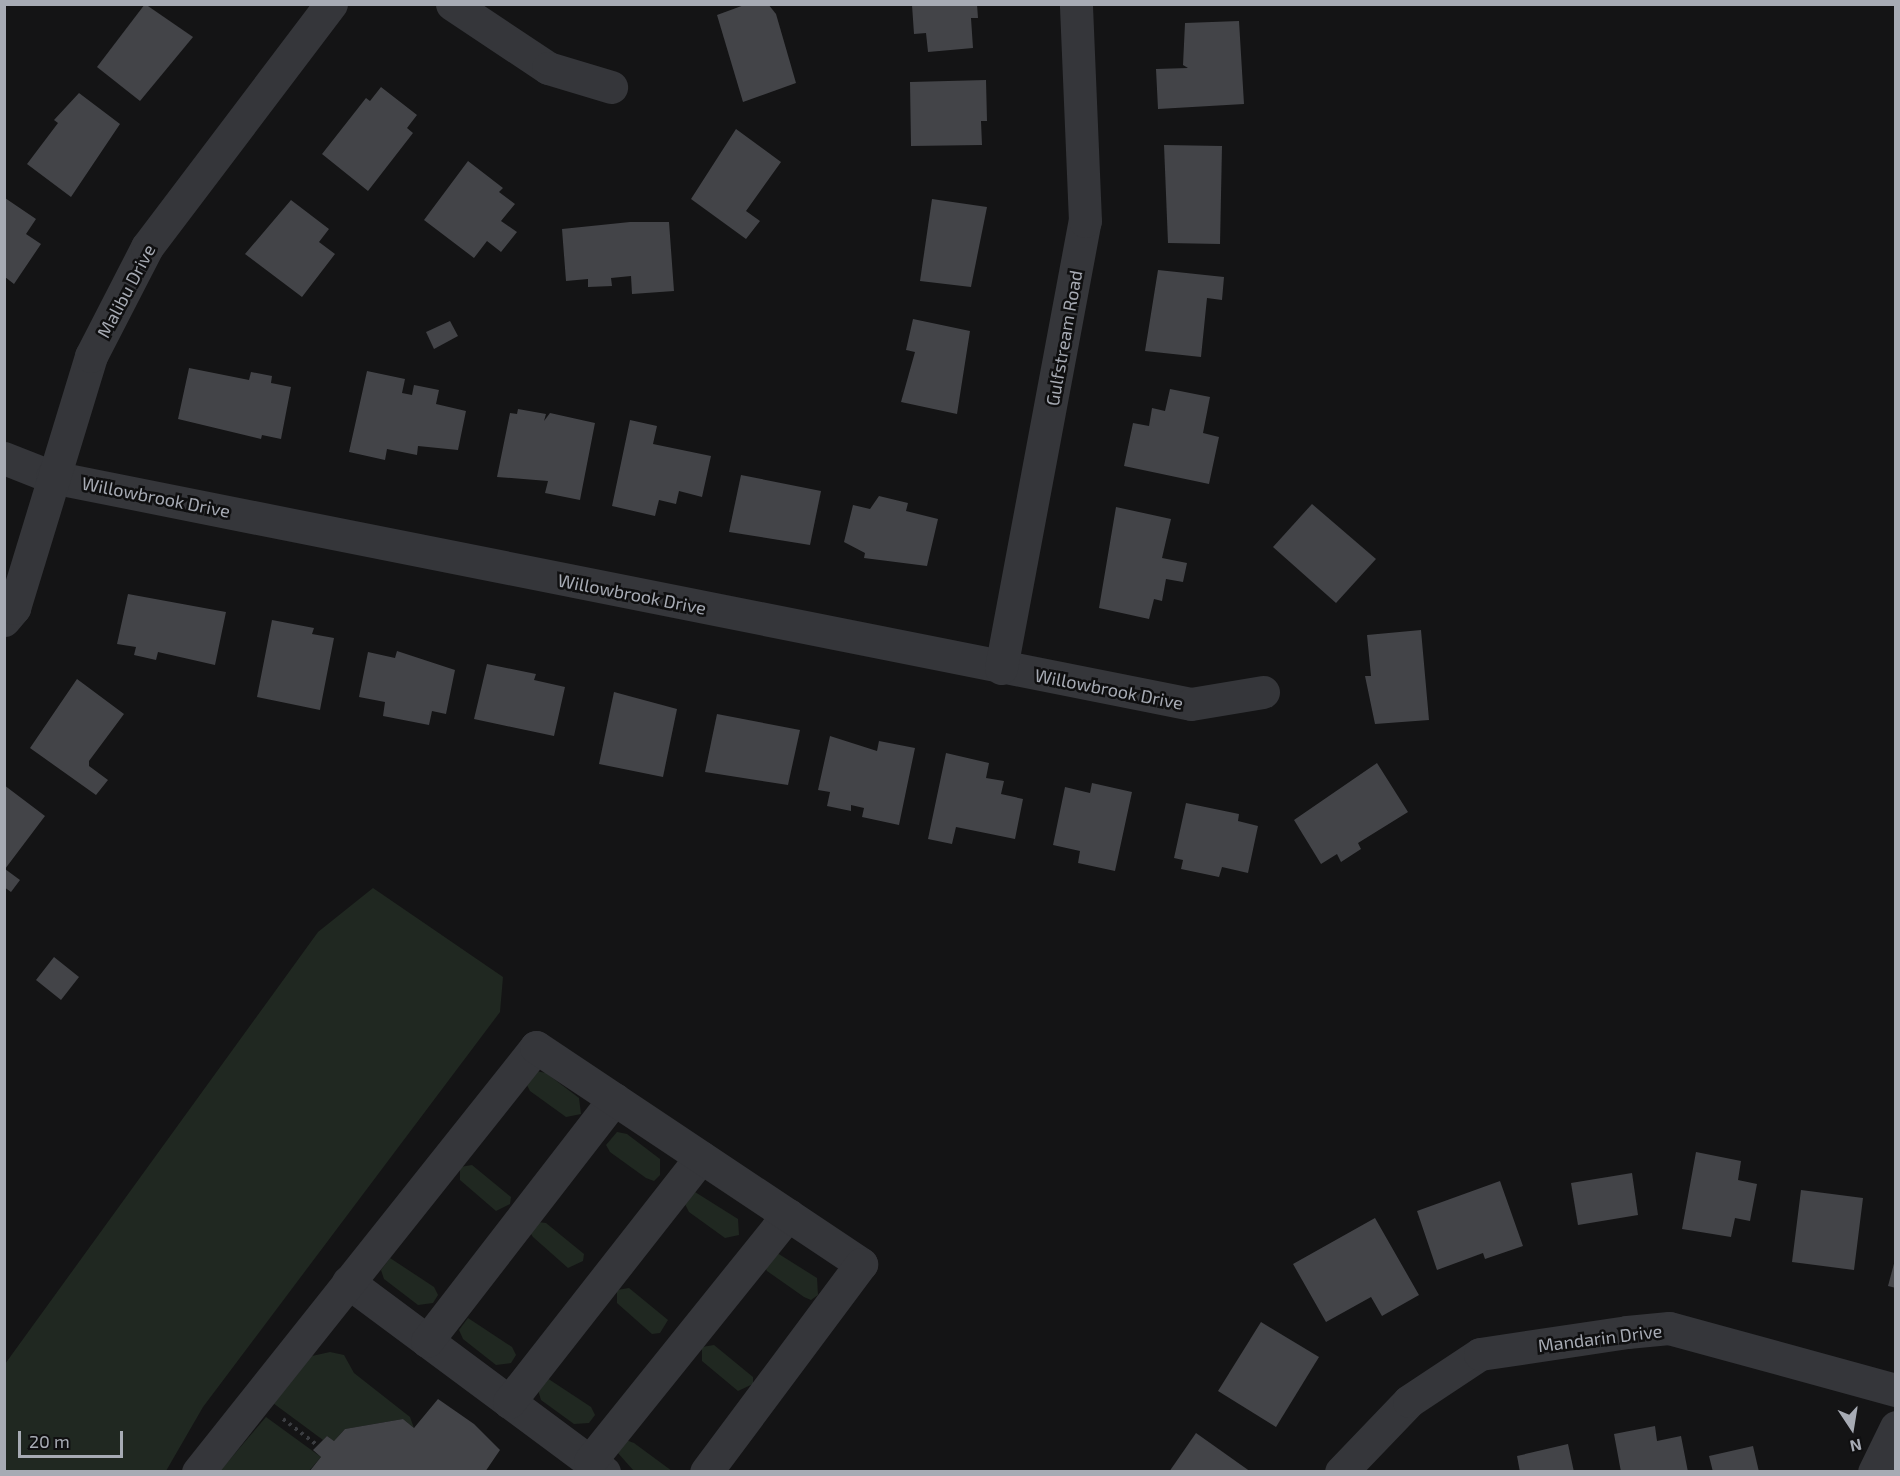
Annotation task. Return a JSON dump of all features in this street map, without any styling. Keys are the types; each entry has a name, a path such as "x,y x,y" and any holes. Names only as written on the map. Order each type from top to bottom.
{"street":[{"name":"Malibu Drive","path":"4,620 14,608 52,477 91,356 147,247 331,4"},
{"path":"452,4 548,68 611,87"},
{"name":"Gulfstream Road","path":"1001,668 1084,221 1076,4"},
{"name":"Willowbrook Drive","path":"4,458 52,477 1001,668 1191,704 1263,692"},
{"path":"198,1472 536,1047 861,1264 706,1472"},
{"path":"427,1341 614,1099"},
{"path":"509,1402 701,1157"},
{"path":"348,1282 597,1466 788,1215"},
{"name":"Mandarin Drive","path":"1341,1472 1409,1401 1480,1354 1627,1332 1669,1328 1896,1390"},
{"path":"1874,1472 1896,1427"}],"path":[{"path":"256,1398 317,1445"}],"shaded area":[{"path":"373,888 503,977 500,1012 203,1407 166,1471 5,1471 5,1364 318,932"},
{"path":"536,1071 546,1073 579,1098 581,1114 566,1117 530,1091 526,1083"},
{"path":"617,1132 627,1134 660,1159 660,1175 654,1181 646,1178 610,1152 606,1145"},
{"path":"472,1165 511,1197 510,1204 496,1211 460,1180 460,1167"},
{"path":"695,1192 738,1219 739,1235 725,1238 689,1212 685,1204"},
{"path":"538,1222 546,1223 584,1254 583,1261 568,1268 529,1231"},
{"path":"774,1251 817,1278 818,1295 811,1300 804,1297 767,1271 763,1263"},
{"path":"390,1258 434,1287 438,1295 433,1303 418,1305 384,1279 381,1270"},
{"path":"629,1288 668,1320 660,1333 652,1334 617,1303 617,1290"},
{"path":"468,1318 512,1347 516,1355 511,1363 496,1365 463,1339 459,1330"},
{"path":"714,1345 753,1377 753,1384 738,1391 702,1361 702,1347"},
{"path":"330,1352 344,1355 354,1373 410,1417 414,1428 403,1419 345,1429 334,1441 327,1436 323,1440 273,1403 303,1358"},
{"path":"547,1378 591,1407 595,1415 589,1423 574,1424 541,1400 538,1390"},
{"path":"266,1417 321,1457 309,1471 219,1472"},
{"path":"626,1440 634,1443 672,1471 634,1471 617,1452"}],"building":[{"path":"145,4 193,37 140,101 97,67"},
{"path":"747,4 768,4 776,14 796,83 743,102 717,15"},
{"path":"977,4 978,18 971,18 973,48 928,52 926,33 914,34 912,5"},
{"path":"1239,21 1244,104 1158,109 1156,69 1188,68 1183,65 1185,23"},
{"path":"986,80 987,121 981,121 982,145 911,146 910,82"},
{"path":"381,87 417,115 407,128 413,133 368,191 322,154 366,98 370,101"},
{"path":"79,93 120,124 71,197 27,164 58,123 54,120"},
{"path":"736,129 781,162 746,211 760,221 746,239 691,199"},
{"path":"1164,145 1222,146 1220,244 1168,243"},
{"path":"468,161 503,188 499,192 515,204 501,221 517,232 501,252 487,241 474,258 424,220"},
{"path":"5,198 36,219 26,234 41,244 14,284 5,277"},
{"path":"932,199 987,207 971,287 920,281"},
{"path":"291,200 329,229 319,242 335,254 302,297 245,254"},
{"path":"630,222 669,222 674,291 632,294 631,276 611,278 612,286 588,287 588,279 566,281 562,229"},
{"path":"1158,270 1224,277 1222,300 1207,298 1201,357 1145,351"},
{"path":"913,319 970,331 957,414 901,402 915,352 906,350"},
{"path":"450,321 458,336 434,349 426,332"},
{"path":"189,368 249,380 251,372 272,376 271,383 291,387 281,439 262,435 261,439 178,419"},
{"path":"367,371 405,379 402,393 412,395 414,385 439,390 436,404 466,411 458,450 418,446 417,455 387,449 385,460 349,452"},
{"path":"1170,389 1210,397 1203,433 1219,437 1209,484 1124,466 1133,423 1149,426 1152,408 1165,411"},
{"path":"518,409 546,414 544,421 550,413 595,423 580,500 545,493 548,481 497,477 510,413 517,414"},
{"path":"630,420 657,426 653,444 711,456 702,497 679,491 676,504 659,500 655,516 612,506"},
{"path":"741,475 821,491 810,545 729,532"},
{"path":"879,496 908,503 906,511 938,519 927,566 864,558 865,553 844,542 853,505 870,509"},
{"path":"1312,504 1376,559 1336,603 1273,547"},
{"path":"1116,507 1171,519 1162,558 1187,563 1183,582 1166,579 1162,601 1154,599 1149,619 1099,608"},
{"path":"128,594 226,612 215,665 158,652 156,660 134,655 136,647 117,644"},
{"path":"272,620 314,628 312,634 334,638 320,710 257,697"},
{"path":"1421,630 1429,720 1375,724 1365,676 1371,676 1367,635"},
{"path":"397,651 455,670 446,714 432,711 429,725 383,716 385,702 359,697 368,652 395,658"},
{"path":"487,664 536,674 534,680 565,687 554,736 474,719"},
{"path":"77,679 124,714 89,761 89,766 108,780 96,795 30,748"},
{"path":"614,692 677,709 663,777 599,764"},
{"path":"717,714 800,730 788,785 705,772"},
{"path":"830,736 877,751 879,741 915,748 899,825 862,817 864,808 851,805 851,811 827,806 830,792 818,790"},
{"path":"946,753 989,763 986,778 1004,781 1001,794 1023,799 1015,839 956,827 952,844 928,839"},
{"path":"1377,763 1408,812 1358,843 1361,849 1341,862 1337,854 1321,864 1294,820"},
{"path":"1092,783 1132,792 1115,871 1078,863 1080,851 1053,845 1065,787 1090,793"},
{"path":"4,785 45,816 5,869 20,880 11,892 4,887"},
{"path":"1186,803 1239,814 1238,821 1258,826 1248,873 1222,867 1219,877 1181,869 1183,860 1174,858"},
{"path":"54,957 79,977 61,1000 36,980"},
{"path":"1696,1152 1741,1161 1738,1180 1757,1184 1750,1221 1735,1218 1731,1237 1682,1229"},
{"path":"1632,1173 1638,1215 1578,1225 1571,1183"},
{"path":"1500,1181 1523,1246 1485,1259 1483,1253 1437,1270 1417,1211"},
{"path":"1801,1190 1863,1198 1854,1270 1792,1262"},
{"path":"1375,1218 1419,1295 1382,1316 1371,1297 1326,1322 1293,1264"},
{"path":"1896,1260 1896,1288 1888,1286"},
{"path":"1261,1322 1319,1357 1276,1427 1218,1391"},
{"path":"438,1399 474,1424 500,1450 485,1472 309,1472 321,1457 313,1450 327,1436 334,1441 345,1429 403,1419 414,1428"},
{"path":"1655,1426 1657,1441 1681,1436 1688,1472 1621,1472 1614,1434"},
{"path":"1196,1433 1251,1472 1169,1472"},
{"path":"1568,1444 1574,1472 1520,1472 1517,1456"},
{"path":"1753,1446 1759,1472 1713,1472 1709,1456"}]}
